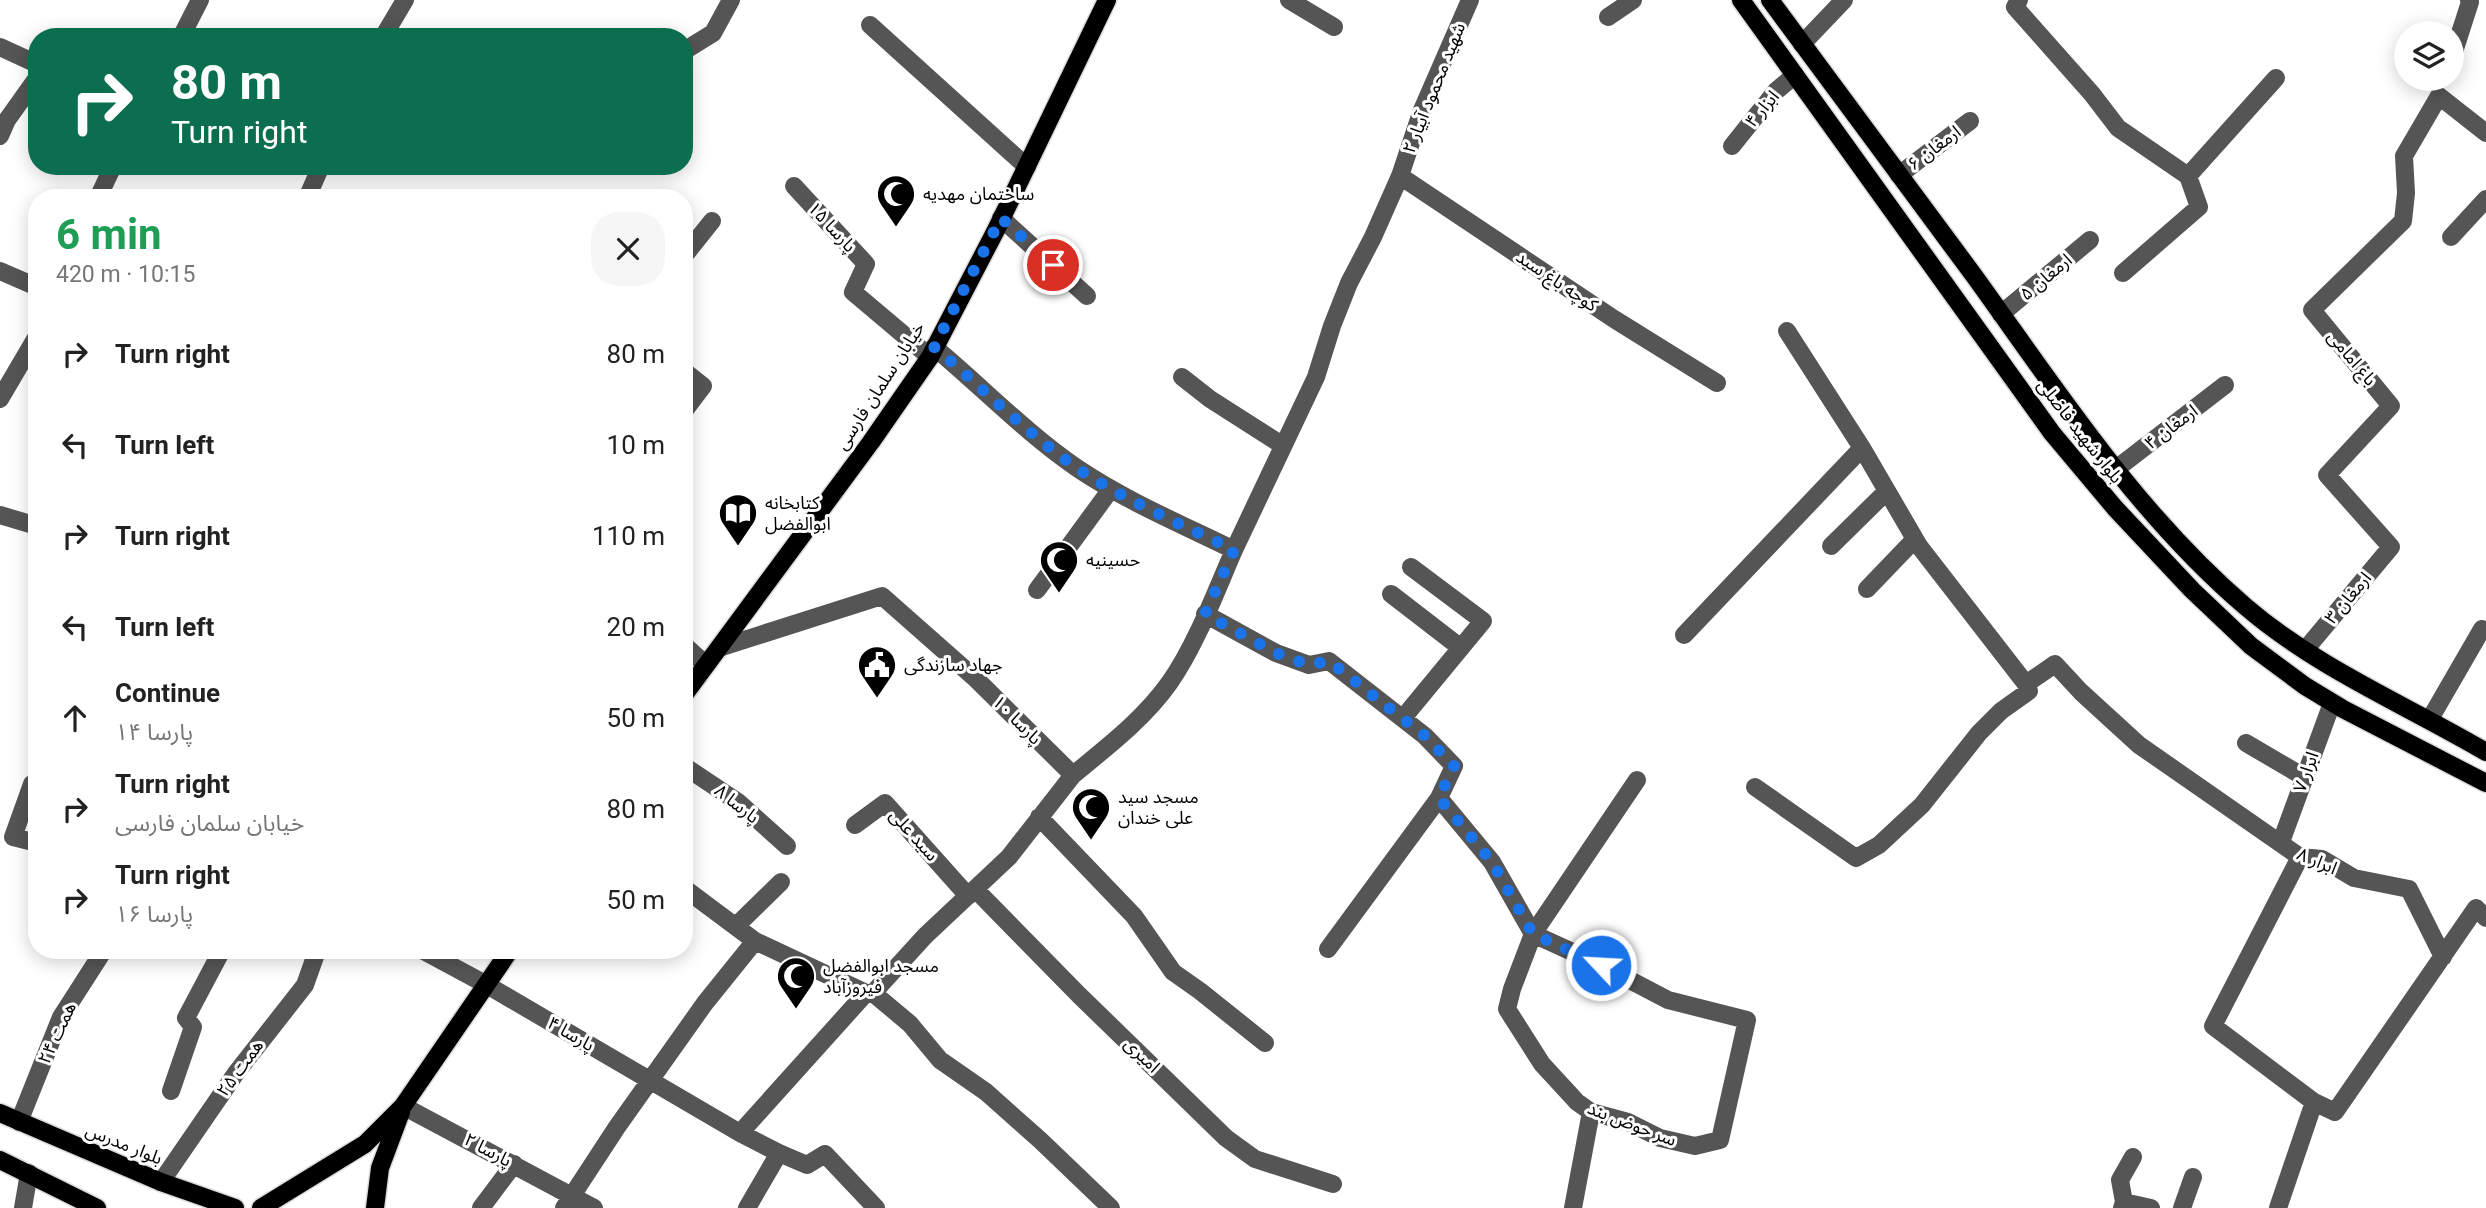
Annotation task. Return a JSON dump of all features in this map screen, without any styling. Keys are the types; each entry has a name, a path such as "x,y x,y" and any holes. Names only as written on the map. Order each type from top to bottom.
{"main road":[{"name":"بلوار شهید فاضلی","path":"1741,0 2052,433 2115,508 2192,590 2251,646 2305,686 2332,703 2486,783"},
{"name":"بلوار شهید فاضلی","path":"1770,0 2085,432 2201,564 2268,624 2305,650 2486,752"},
{"name":"خیابان سلمان فارسی","path":"693,683 871,442 932,352 1027,167 1104,1"},
{"path":"2251,646 2268,624"},
{"path":"261,1208 365,1144 403,1106 504,959"},
{"path":"375,1208 380,1168 403,1106"},
{"name":"بلوار مدرس","path":"0,1113 161,1182 235,1208"},
{"path":"0,1160 97,1208"}],"street":[{"path":"186,28 200,0"},
{"path":"388,28 405,0"},
{"path":"693,45 713,33 730,0"},
{"path":"1289,0 1334,27"},
{"name":"شهید محمود آبیار ۲","path":"1073,775 1144,714 1171,680 1205,614 1316,377 1349,283 1400,176 1422,110 1470,0"},
{"path":"1608,17 1633,0"},
{"path":"1802,44 1843,0"},
{"path":"2464,21 2469,0"},
{"path":"2017,4 2119,128 2188,176 2199,207 2123,272"},
{"path":"870,24 1027,167"},
{"path":"0,47 28,60"},
{"name":"ابزار ۴","path":"1732,146 1776,91 1795,75"},
{"path":"2188,176 2276,78"},
{"path":"0,136 7,120 28,91"},
{"name":"باغ امامی","path":"2390,547 2327,475 2391,406 2312,310 2403,221 2406,193 2404,156 2440,91"},
{"path":"2446,91 2486,133"},
{"name":"ارمغان ۶","path":"1899,175 1970,121"},
{"name":"کوچه باغ سید","path":"1400,176 1614,319 1717,383"},
{"name":"پارسا ۱۵","path":"794,186 866,264 853,292 932,352"},
{"path":"2451,237 2486,199"},
{"path":"1001,218 1087,296"},
{"path":"693,245 712,221"},
{"name":"ارمغان ۵","path":"2001,314 2090,240"},
{"path":"0,271 28,283"},
{"path":"1755,787 1856,858 1879,845 1922,805 1979,733 2001,711 2029,691 1915,540 1862,449 1787,331"},
{"path":"0,399 28,351"},
{"path":"932,352 1076,467 1111,489 1234,550"},
{"path":"1182,377 1210,399 1282,445"},
{"path":"693,378 703,386 693,399"},
{"name":"ارمغان ۴","path":"2116,469 2225,386"},
{"path":"1684,635 1862,449"},
{"path":"1037,590 1111,489"},
{"path":"1831,546 1887,491"},
{"path":"1,518 28,524"},
{"path":"1867,589 1915,540"},
{"name":"ارمغان ۳","path":"2305,650 2390,547"},
{"path":"1403,718 1483,621 1411,567"},
{"path":"1391,594 1461,648"},
{"name":"پارسا ۱۰","path":"719,648 882,596 976,679 1073,775"},
{"path":"1205,614 1276,653 1309,665 1329,661 1425,736 1454,766 1439,798 1328,949"},
{"path":"2430,719 2482,629"},
{"path":"693,653 706,665"},
{"name":"ابرار ۸","path":"2026,684 2055,664 2081,692 2138,744 2300,857 2322,859 2354,878 2409,889 2443,957"},
{"name":"ابرار ۷","path":"2281,842 2332,703"},
{"path":"2246,743 2304,777"},
{"name":"پارسا ۸","path":"693,772 737,802 787,846"},
{"path":"740,1133 869,993 1009,856 1073,775"},
{"path":"1439,798 1492,862 1533,934 1637,780"},
{"path":"28,795 6,841 28,842"},
{"name":"سید علی","path":"855,825 885,803 971,892"},
{"path":"1039,817 1134,916 1173,972 1265,1043"},
{"path":"2300,857 2213,1026 2314,1102 2335,1112 2476,908 2486,918"},
{"path":"736,926 781,882"},
{"name":"امیری","path":"971,892 1226,1138 1255,1159 1333,1184"},
{"path":"693,895 755,941 869,993 910,1024 940,1060 986,1092 1111,1208"},
{"name":"سر حوض بند","path":"1533,934 1668,1000 1747,1020 1720,1140 1695,1146 1660,1138 1628,1122 1591,1112 1577,1102 1542,1064 1507,1009 1533,934"},
{"path":"568,1202 617,1126 653,1082 705,1003 755,941"},
{"name":"همت ۲۴","path":"19,1122 61,1017 98,959"},
{"path":"171,1091 193,1027 186,1018 217,959"},
{"name":"همت ۲۵","path":"161,1182 236,1073 305,985 312,959"},
{"name":"پارسا ۴","path":"439,959 779,1153 807,1165 825,1154 876,1208"},
{"path":"2278,1208 2314,1102"},
{"name":"پارسا ۲","path":"403,1106 514,1164 568,1202 594,1208"},
{"path":"1573,1208 1591,1112"},
{"path":"747,1208 779,1153"},
{"path":"2133,1157 2120,1180 2123,1205 2151,1208"},
{"path":"481,1208 514,1164"},
{"path":"23,1208 29,1173"},
{"path":"2182,1208 2193,1177"}],"place":[{"name":"ساختمان مهدیه","path":"896,228"},
{"name":"کتابخانه ابوالفضل","path":"738,547"},
{"name":"حسینیه","path":"1059,594"},
{"name":"جهاد سازندگی","path":"877,699"},
{"name":"مسجد سید علی خندان","path":"1091,841"},
{"name":"مسجد ابوالفضل فیروزآباد","path":"796,1010"}],"route":[{"path":"1053,265 1001,218 934,347 1033,434 1076,467 1111,489 1234,550 1205,614 1276,653 1309,665 1329,661 1425,736 1454,766 1439,798 1492,862 1533,934 1601,965"}]}
